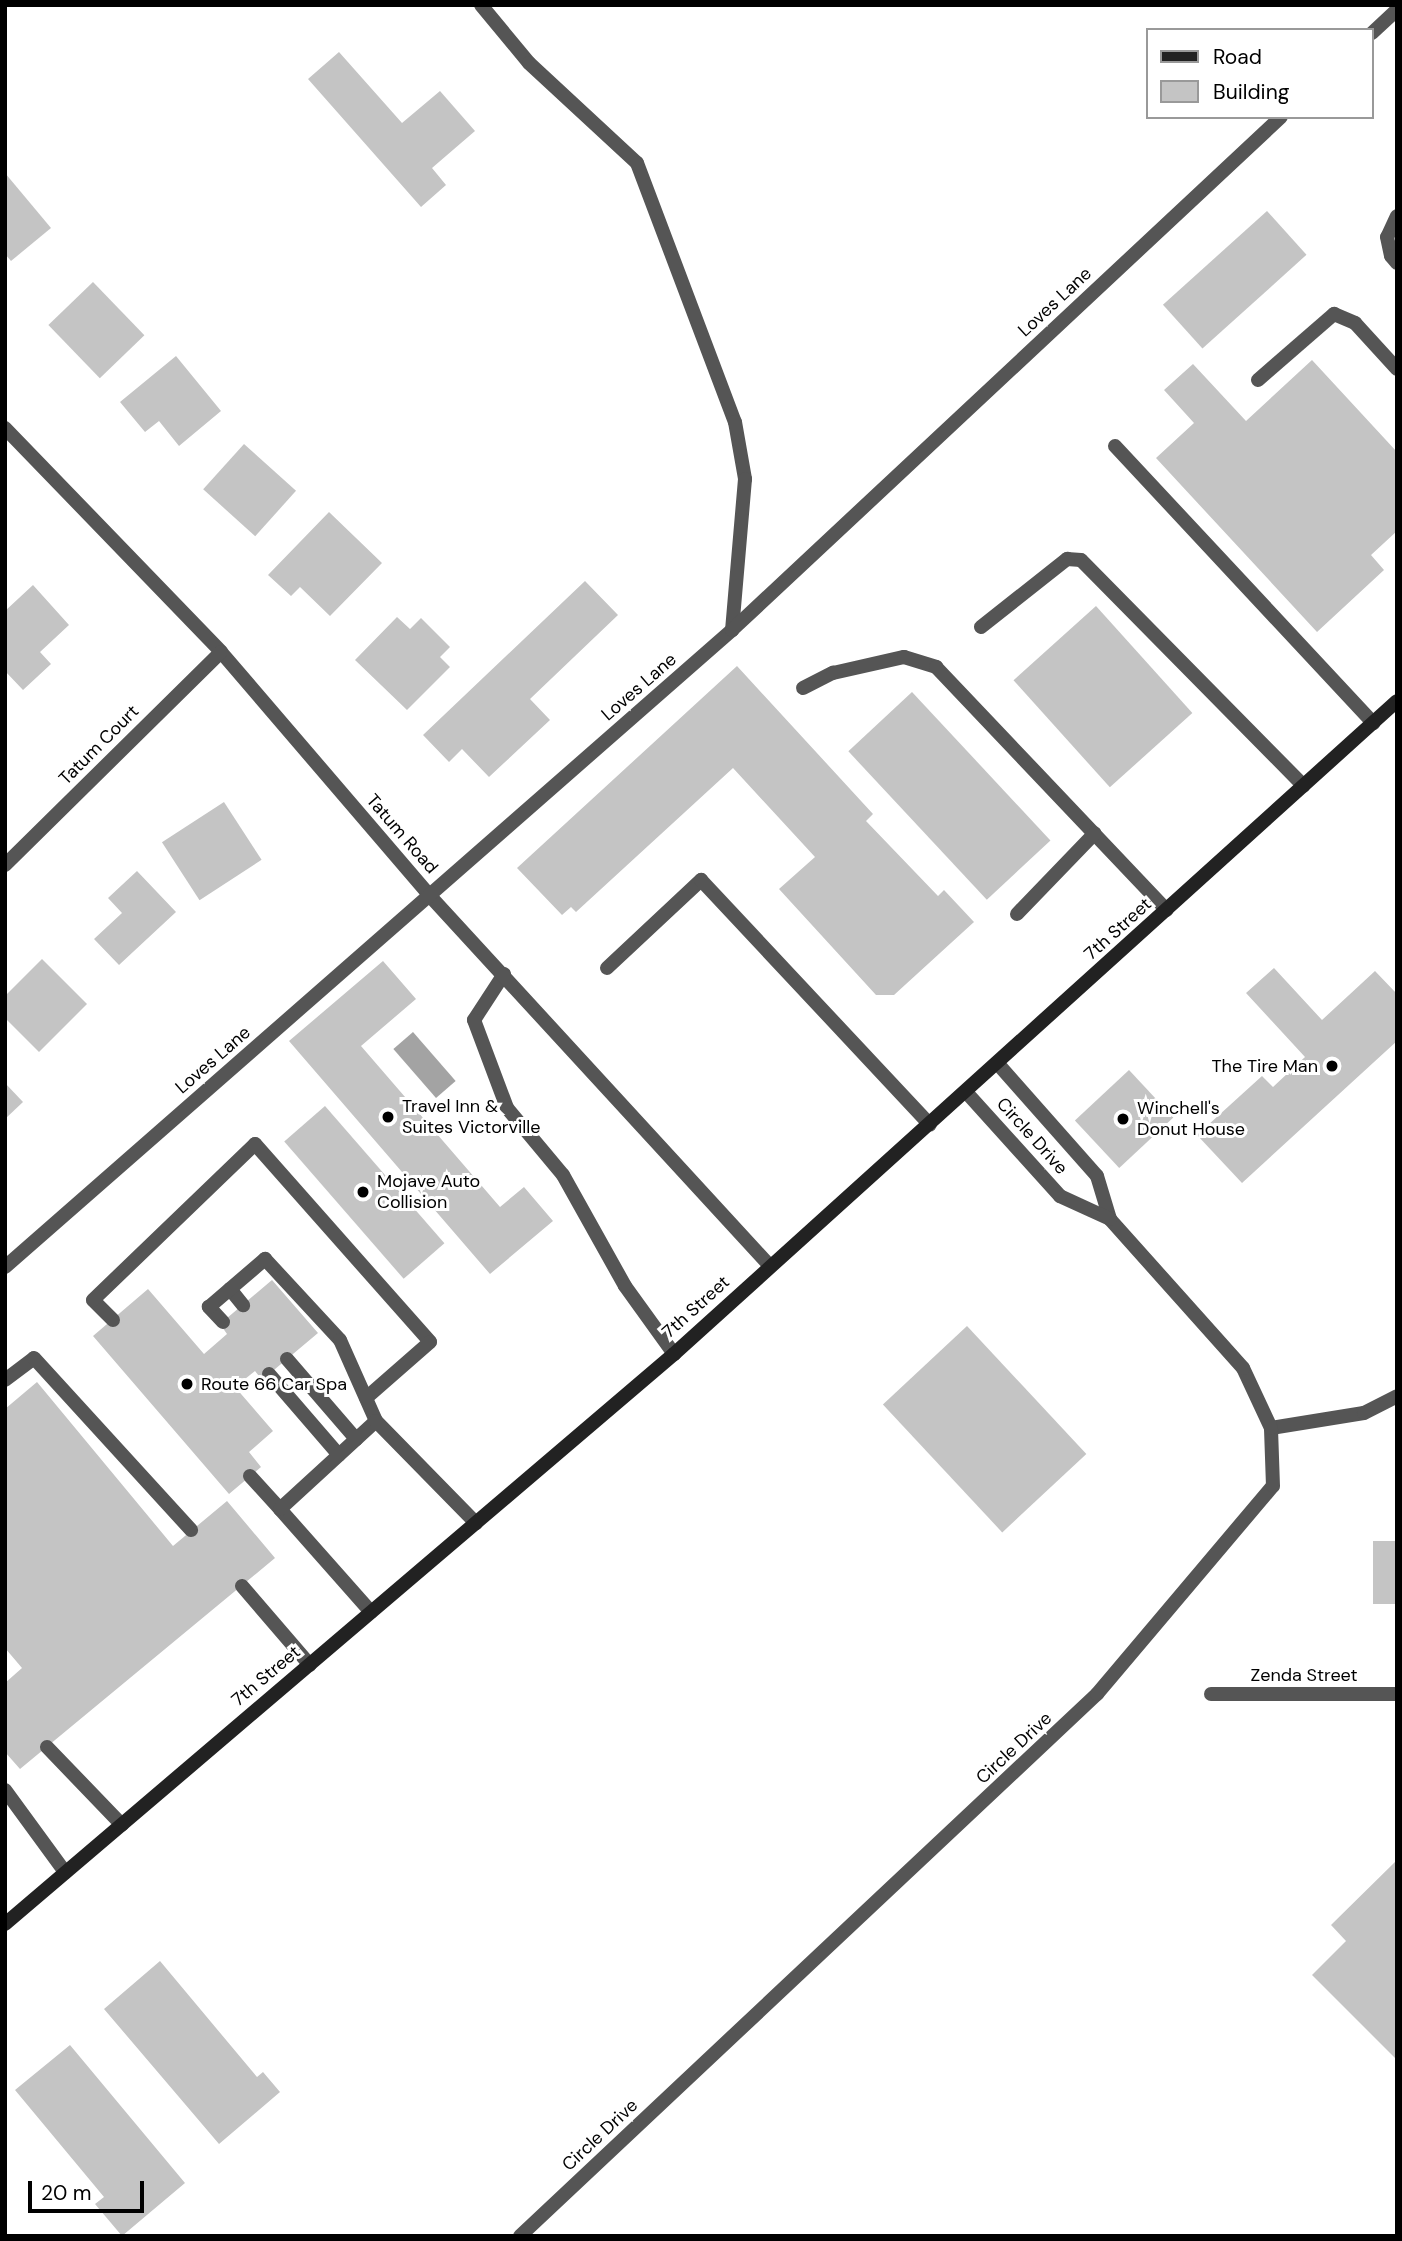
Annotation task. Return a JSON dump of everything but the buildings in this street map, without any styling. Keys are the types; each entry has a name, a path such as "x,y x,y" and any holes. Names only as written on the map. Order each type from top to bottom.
{"main road":[{"name":"7th Street","path":"5,1924 674,1354 1397,701"}],"street":[{"path":"481,5 529,63 637,163 735,422 745,479 732,630"},
{"path":"1374,31 1397,10"},
{"name":"Loves Lane","path":"5,1267 732,630 1280,119"},
{"path":"1397,216 1387,237 1391,256 1397,263"},
{"path":"1258,380 1334,314 1355,323 1397,369"},
{"name":"Tatum Road","path":"5,428 221,652 430,896 769,1266"},
{"path":"1115,446 1373,723"},
{"path":"981,627 1067,559 1081,560 1304,786"},
{"name":"Tatum Court","path":"5,865 221,652"},
{"path":"803,688 833,673 904,657 936,667 1167,910"},
{"path":"1017,914 1095,834"},
{"path":"607,968 701,880 930,1125"},
{"path":"504,974 474,1020 507,1108 563,1175 625,1286 674,1354"},
{"name":"Circle Drive","path":"998,1064 1097,1176 1110,1219"},
{"name":"Circle Drive","path":"520,2236 1097,1694 1273,1486 1270,1428 1243,1368 1110,1219 1060,1196 966,1092"},
{"path":"113,1320 93,1300 255,1144 430,1342 366,1398"},
{"path":"223,1322 209,1307 265,1259 340,1340 376,1421 476,1523"},
{"path":"230,1289 243,1305"},
{"path":"5,1380 34,1358 191,1530"},
{"path":"287,1359 356,1439"},
{"path":"269,1374 339,1455"},
{"path":"1270,1428 1364,1413 1397,1396"},
{"path":"280,1509 376,1421"},
{"path":"250,1476 371,1612"},
{"path":"242,1586 310,1665"},
{"name":"Zenda Street","path":"1211,1694 1397,1694"},
{"path":"47,1746 122,1825"},
{"path":"5,1790 65,1872"}],"shaded area":[{"path":"413,1032 456,1081 436,1098 393,1049"}],"place":[{"name":"The Tire Man","path":"1332,1066"},
{"name":"Travel Inn & Suites Victorville","path":"388,1117"},
{"name":"Winchell's Donut House","path":"1123,1119"},
{"name":"Mojave Auto Collision","path":"363,1192"},
{"name":"Route 66 Car Spa","path":"187,1384"}]}
